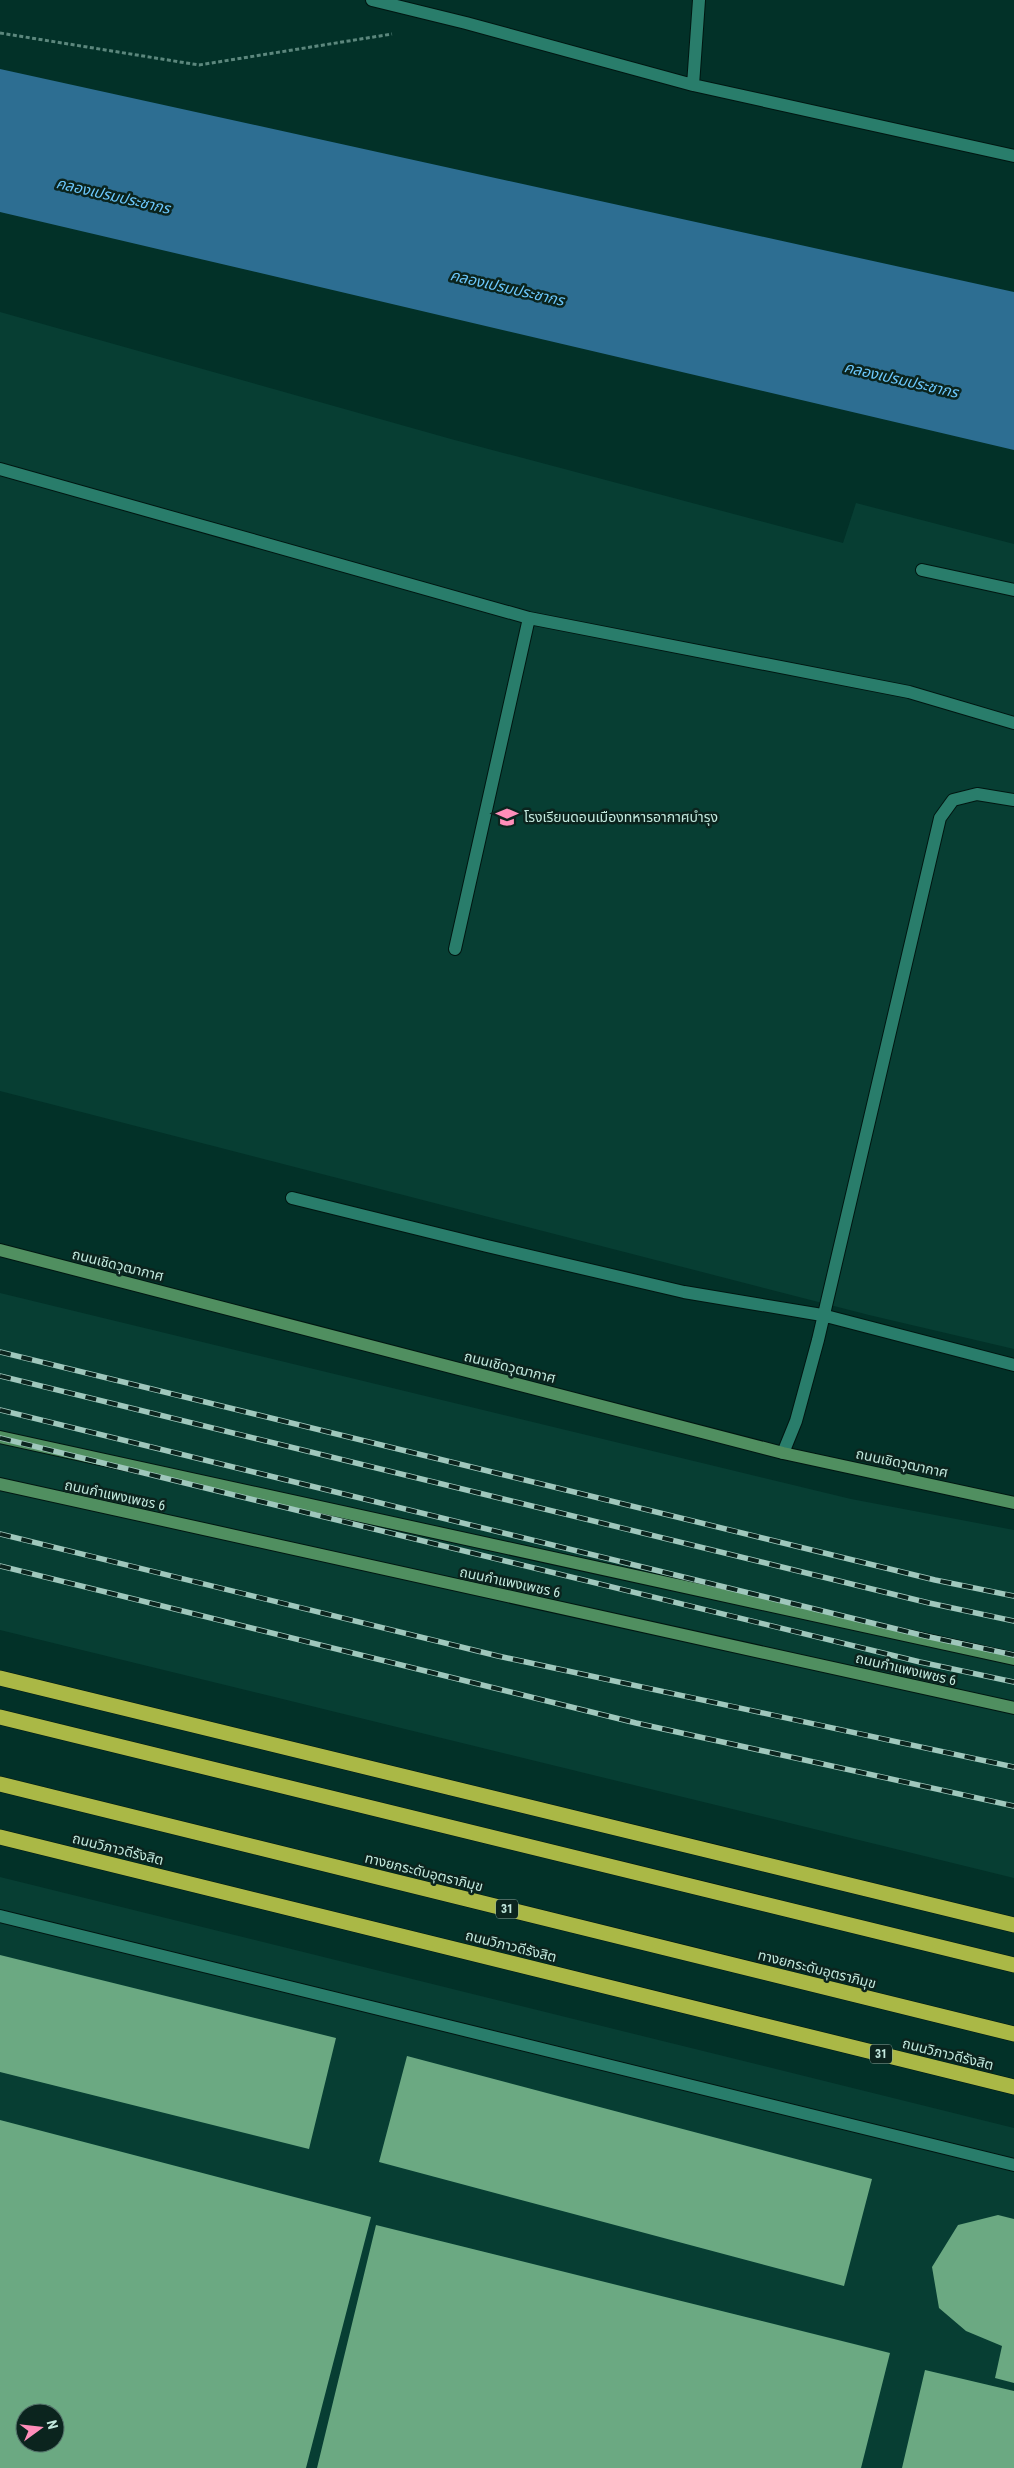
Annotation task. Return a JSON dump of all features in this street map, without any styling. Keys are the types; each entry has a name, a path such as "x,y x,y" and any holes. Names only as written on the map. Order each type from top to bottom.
{"highway":[{"path":"0,1678 1014,1925"},
{"path":"0,1718 1014,1965"},
{"name":"ทางยกระดับอุตราภิมุข","path":"0,1784 1014,2034"},
{"name":"ถนนวิภาวดีรังสิต","path":"0,1837 1014,2087"}],"main road":[{"name":"ถนนเชิดวุฒากาศ","path":"0,1250 783,1453 1014,1503"},
{"path":"0,1437 1014,1659"},
{"name":"ถนนกำแพงเพชร 6","path":"0,1484 1014,1708"}],"street":[{"path":"372,0 466,23 692,85 1014,156"},
{"path":"692,85 699,0"},
{"path":"0,470 529,618 909,692 1014,723"},
{"path":"922,570 1014,590"},
{"path":"455,948 529,618"},
{"path":"783,1453 796,1421 818,1340 822,1314 940,818 953,800 977,794 1014,800"},
{"path":"292,1198 684,1292 822,1314 1014,1364"},
{"path":"0,1916 1014,2165"}],"path":[{"path":"0,33 199,64 397,34"}],"shaded area":[{"name":"โรงเรียนดอนเมืองทหารอากาศบำรุง","path":"0,312 451,439 843,543 856,503 1014,544 1014,1349 869,1315 0,1091"},
{"path":"0,1293 851,1499 1014,1530 1014,1878 0,1630"},
{"path":"0,1877 1014,2128 1014,2468 0,2468"}],"water":[{"name":"คลองเปรมประชากร","path":"0,69 1014,292 1014,450 0,212"}],"building":[{"path":"0,1955 336,2038 309,2149 0,2072"},
{"path":"407,2056 872,2179 844,2286 379,2162"},
{"path":"0,2120 371,2217 306,2468 0,2468"},
{"path":"998,2215 1014,2219 1014,2383 995,2378 1002,2346 966,2331 939,2308 932,2267 958,2225"},
{"path":"376,2225 890,2353 861,2468 317,2468"},
{"path":"925,2370 1014,2391 1014,2468 902,2468"}],"railway":[{"path":"0,1352 935,1580 1014,1596"},
{"path":"0,1376 929,1603 1014,1621"},
{"path":"0,1410 925,1636 1014,1655"},
{"path":"0,1438 920,1662 1014,1682"},
{"path":"0,1534 498,1656 1014,1767"},
{"path":"0,1566 636,1723 1014,1806"}],"place":[{"name":"โรงเรียนดอนเมืองทหารอากาศบำรุง","path":"507,817"}]}
